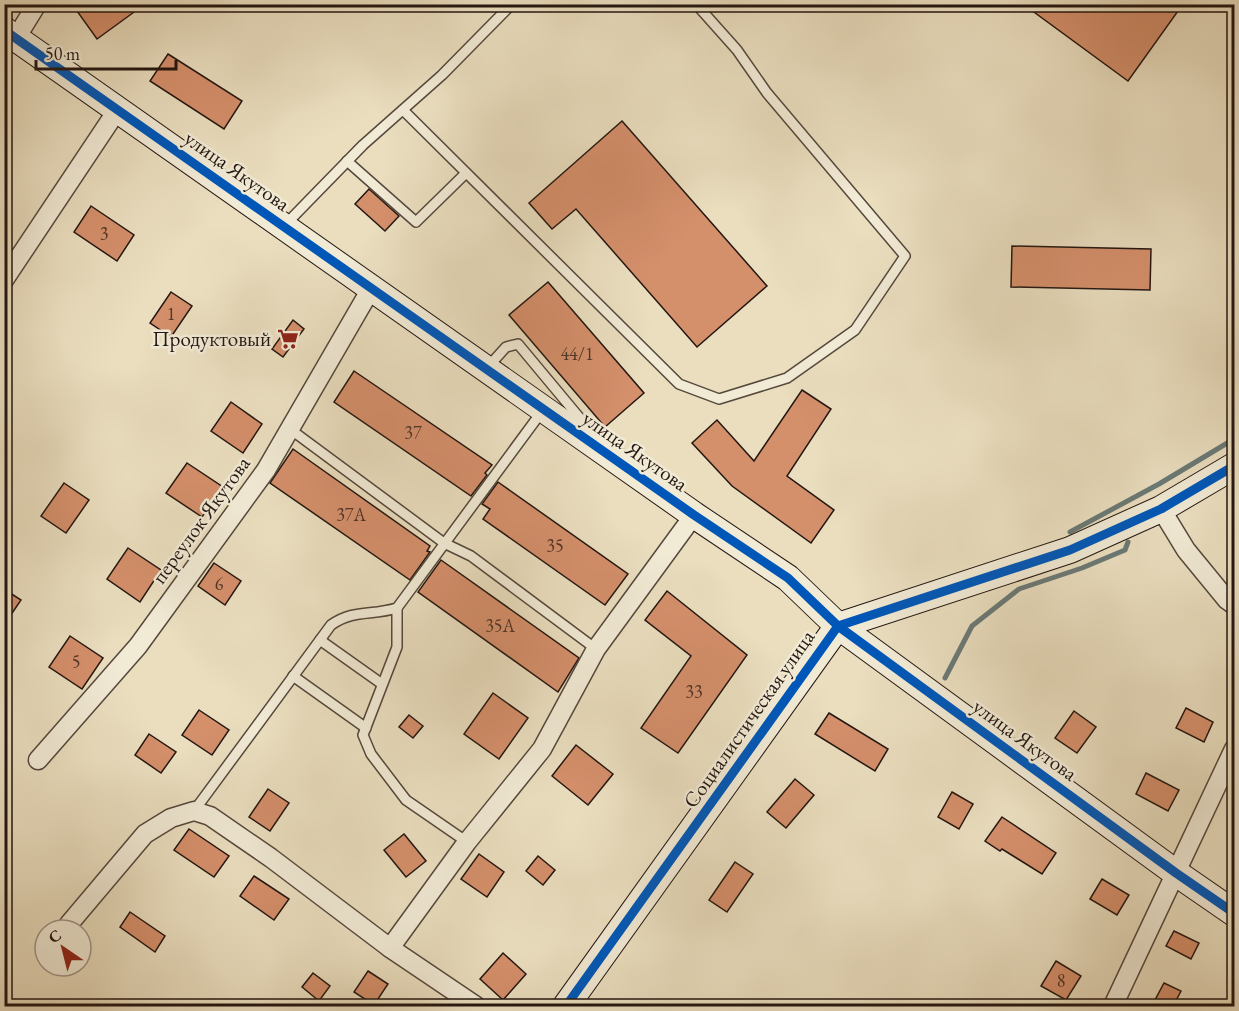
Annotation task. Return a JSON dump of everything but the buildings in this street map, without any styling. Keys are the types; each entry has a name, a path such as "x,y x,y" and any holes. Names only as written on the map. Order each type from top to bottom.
{"street":[{"path":"10,34 37,4"},
{"name":"улица Якутова","path":"10,34 694,515 789,578 838,626 1234,913"},
{"path":"4,280 118,109"},
{"name":"переулок Якутова","path":"38,760 138,646 266,470 372,287"},
{"name":"Социалистическая улица","path":"566,1006 838,626 1070,550 1161,509 1234,466"},
{"path":"1161,509 1186,550 1227,600 1234,605"},
{"path":"390,948 468,842 542,749 596,649 694,515"},
{"path":"1113,1006 1234,749"},
{"path":"74,918 145,834 171,818 194,811 210,816 245,840 390,948 476,1006"}],"lane":[{"path":"284,226 347,161 442,75 512,4"},
{"path":"403,110 680,384 718,399 787,378 855,330 905,256 767,93 737,50 696,4"},
{"path":"347,161 416,222 466,173"},
{"path":"486,368 506,347 518,344 610,455"},
{"path":"468,842 406,800 371,754 363,735 397,647 397,608 544,408"},
{"path":"290,429 444,543 471,556 596,649"},
{"path":"194,811 331,625 341,618 362,613 380,613 397,608"},
{"path":"320,640 382,684"},
{"path":"293,676 366,728"}],"waterway":[{"path":"1070,532 1159,484 1234,439"},
{"path":"945,678 972,626 1019,589 1082,568 1125,550 1128,542"}],"cycle path":[{"path":"4,30 694,515 788,578 838,626 1234,913"},
{"path":"566,1006 838,626 1070,550 1161,509 1234,466"}],"place":[{"name":"Продуктовый","path":"288,339"}]}
